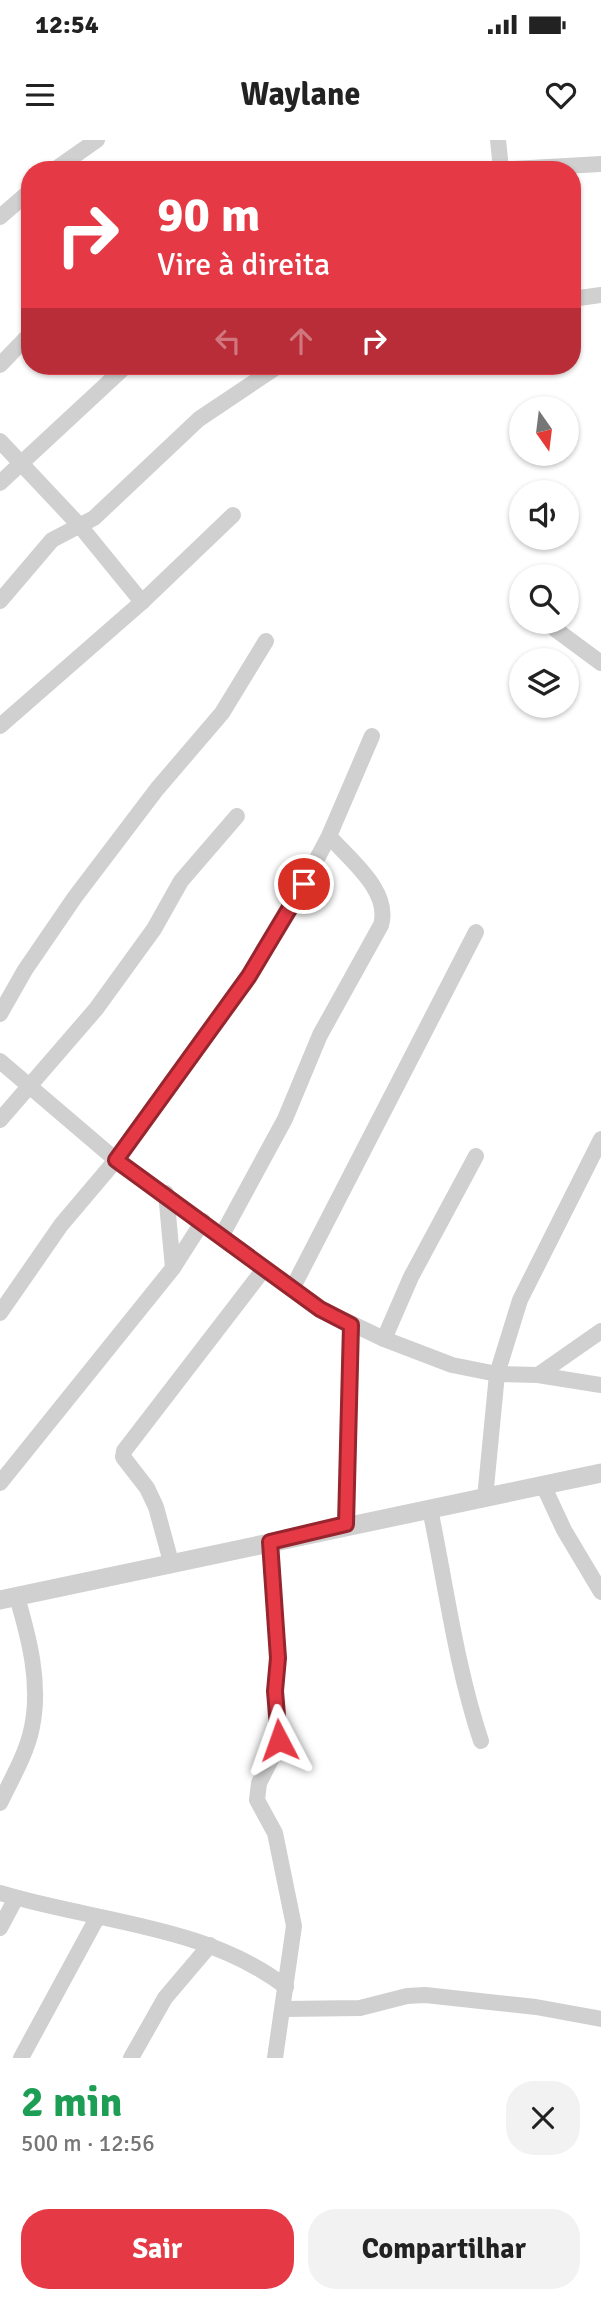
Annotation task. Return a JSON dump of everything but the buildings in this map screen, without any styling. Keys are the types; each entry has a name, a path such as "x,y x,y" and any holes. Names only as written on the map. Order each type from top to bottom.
{"street":[{"path":"67,161 97,140"},
{"path":"498,140 499,161"},
{"path":"581,165 601,164"},
{"path":"0,217 21,199"},
{"path":"581,298 601,295"},
{"path":"0,365 21,343"},
{"path":"0,483 116,375"},
{"path":"0,601 39,552 52,540 94,518 199,419 265,375"},
{"path":"0,441 80,526 142,602"},
{"path":"0,726 142,602 233,516"},
{"path":"562,634 601,663"},
{"path":"0,1014 24,970 75,897 157,789 222,713 266,641"},
{"path":"0,1313 61,1225 116,1160 249,976 291,908 329,836 372,736"},
{"path":"0,1120 130,965 181,881 237,816"},
{"path":"222,1235 285,1119 320,1035 381,925 385,911 378,893 329,836"},
{"path":"292,1289 476,932"},
{"path":"0,1061 116,1160 166,1193 320,1309 351,1325 452,1365 497,1374 538,1375 601,1385"},
{"path":"485,1498 497,1374 520,1300 601,1139"},
{"path":"384,1339 411,1278 477,1156"},
{"path":"166,1193 173,1268"},
{"path":"0,1483 173,1268 203,1221"},
{"path":"171,1562 156,1507 147,1488 123,1457 124,1451 264,1269"},
{"path":"346,1524 351,1325"},
{"path":"538,1375 601,1332"},
{"path":"0,1802 24,1753 32,1726 35,1688 30,1640 9,1598 346,1524 601,1473"},
{"path":"544,1486 564,1530 601,1592"},
{"path":"430,1509 457,1641 464,1692 481,1741"},
{"path":"270,1542 278,1658 275,1691 279,1729 277,1748 259,1783 257,1801 275,1833 293,1916 284,2009 275,2058"},
{"path":"0,1893 210,1945 263,1969 286,1987"},
{"path":"0,1928 16,1898"},
{"path":"22,2058 97,1918"},
{"path":"131,2058 165,1998 210,1945"},
{"path":"284,2009 360,2008 425,1995 523,2006 601,2019"}],"route":[{"path":"279,1740 275,1691 278,1658 270,1542 346,1524 351,1325 320,1309 184,1207 116,1160 249,976 304,884"}]}
